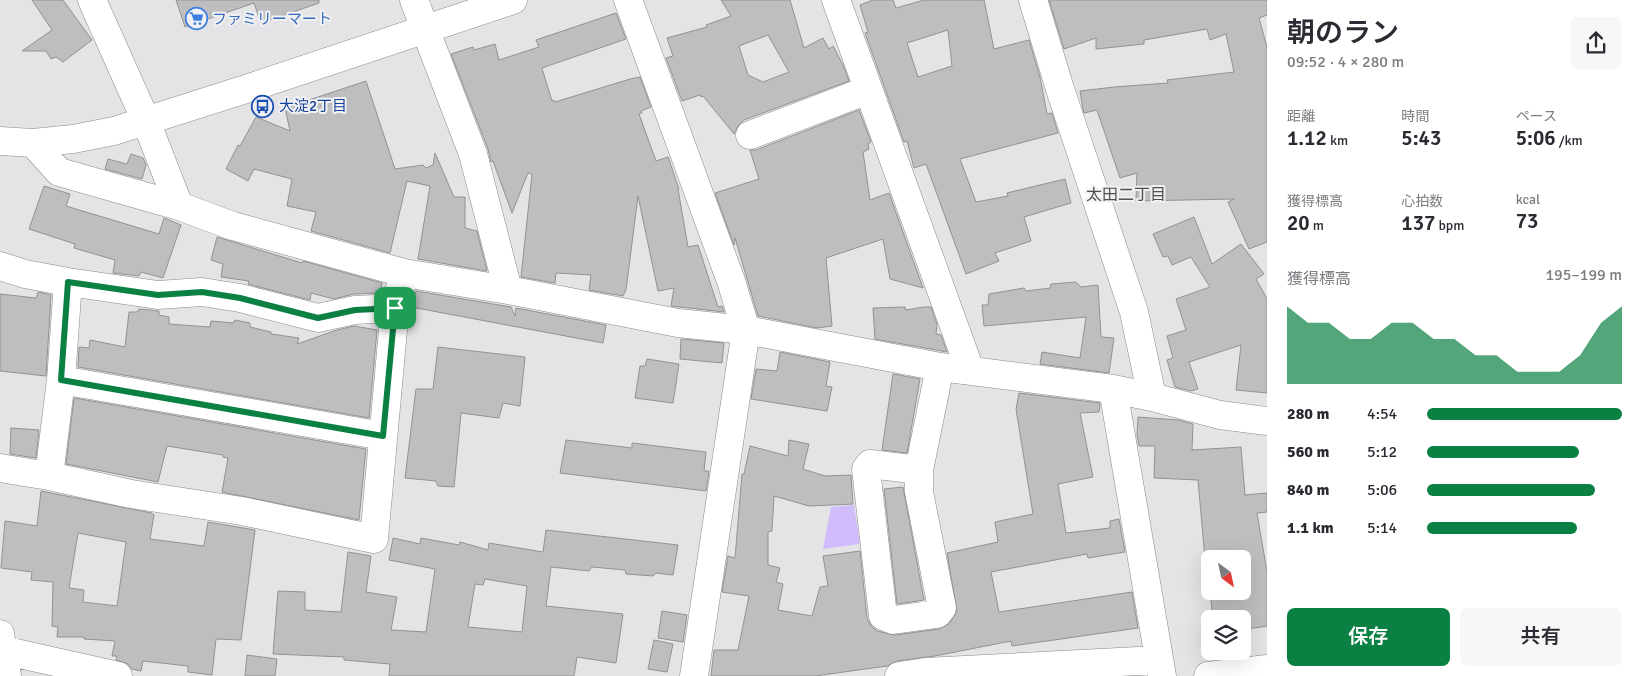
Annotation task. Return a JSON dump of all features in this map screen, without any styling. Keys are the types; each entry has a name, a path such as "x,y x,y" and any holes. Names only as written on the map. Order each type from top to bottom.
{"street":[{"path":"92,0 146,121 179,206"},
{"path":"414,0 473,154 508,290"},
{"path":"0,141 33,143 73,139 114,131 513,0"},
{"path":"628,0 731,281 746,330 694,676"},
{"path":"836,0 970,370"},
{"path":"1033,0 1060,90 1134,312 1152,397"},
{"path":"750,136 868,90"},
{"path":"33,143 59,172 179,206 233,226 404,273 508,290 678,323 746,330 940,367 1114,390 1152,397 1220,415 1267,421"},
{"path":"0,266 25,274 68,282 158,295 202,292 240,298 318,318 355,310 395,308"},
{"path":"0,468 49,476 131,494 242,511 374,539 395,308 404,273"},
{"path":"49,476 61,380 68,282"},
{"path":"919,470 870,464 866,469 883,616 893,620 936,614 942,608 919,492 919,470 940,367"},
{"path":"61,380 383,436"},
{"path":"899,676 935,672 1160,668 1114,390"},
{"path":"3,653 118,676"},
{"path":"1208,676 1267,669"}],"shaded area":[{"path":"854,505 860,544 823,549 831,507"}],"building":[{"path":"32,0 63,0 92,40 63,62 56,57 51,59 46,51 22,51 52,30"},
{"path":"176,0 319,0 319,3 261,23 254,3 185,27"},
{"path":"721,0 790,0 804,48 823,38 829,49 833,46 849,81 744,120 734,134 703,96 701,97 700,95 682,101 666,58 673,56 667,38 707,27 706,25 731,16","holes":["768,35 789,72 763,82 748,75 739,46"]},
{"path":"873,0 893,0 896,8 924,0 984,0 994,49 1029,40 1040,77 1047,114 1052,113 1058,133 960,159 976,202 1008,196 1007,193 1065,179 1071,203 1024,217 1031,241 995,253 999,261 966,274 926,164 914,168 907,141 904,142 865,33 868,32 860,5","holes":["948,30 952,66 918,77 907,43"]},
{"path":"1049,0 1267,0 1267,15 1259,18 1267,47 1267,242 1249,249 1228,202 1234,199 1136,201 1137,173 1120,178 1097,110 1084,113 1083,109 1080,91 1168,83 1167,80 1234,72 1226,34 1210,40 1207,29 1144,40 1144,44 1096,49 1096,38 1064,49"},
{"path":"616,13 626,39 542,68 552,101 554,100 555,102 640,77 651,107 641,111 642,113 639,114 656,161 668,157 679,189 688,247 698,245 718,307 722,306 724,312 671,306 674,288 658,291 638,196 626,290 623,296 589,290 591,275 556,273 555,283 521,277 532,174 528,173 512,213 451,54 473,47 474,50 495,44 499,60 539,47 536,40"},
{"path":"366,81 395,169 423,165 426,168 433,165 435,153 454,197 465,197 465,228 477,231 487,271 418,259 430,186 407,181 390,253 311,231 316,212 287,206 292,179 254,169 248,181 226,169 238,145 240,146 256,117 290,131 285,108"},
{"path":"859,110 871,142 868,144 869,149 863,152 870,200 889,193 923,288 890,279 883,239 826,258 832,326 817,328 758,316 735,238 734,245 715,193 759,179 750,150 756,150"},
{"path":"131,154 143,158 146,165 142,179 105,169 108,159 127,164"},
{"path":"44,186 70,194 66,206 159,234 164,218 181,225 163,278 141,272 139,276 113,273 115,260 74,248 75,244 29,229"},
{"path":"1194,217 1212,264 1241,244 1264,274 1256,279 1267,299 1267,393 1236,390 1241,345 1189,362 1198,389 1191,391 1175,387 1167,360 1173,358 1167,336 1186,330 1176,299 1210,287 1191,257 1172,265 1168,256 1163,257 1153,234"},
{"path":"217,237 302,263 303,261 382,283 380,293 354,294 334,299 311,293 310,300 248,284 249,281 221,277 223,264 211,260"},
{"path":"1076,282 1081,287 1098,285 1101,337 1114,338 1109,373 1040,364 1042,352 1080,358 1086,317 984,326 982,305 988,305 989,294 1024,288 1026,291 1050,288 1051,284"},
{"path":"416,291 511,307 515,316 516,308 606,325 603,343 411,307"},
{"path":"38,292 51,295 46,376 0,371 0,294 36,298"},
{"path":"905,307 906,310 931,307 937,324 936,334 941,335 947,352 875,339 873,308"},
{"path":"139,309 159,311 159,315 169,317 169,324 210,327 211,321 233,323 235,320 250,323 250,327 271,332 271,334 299,338 297,344 354,326 377,330 369,418 78,367 79,347 89,348 90,340 125,347 129,312 137,312"},
{"path":"681,339 724,343 722,363 680,359"},
{"path":"438,347 525,357 520,406 503,403 499,418 461,413 454,487 438,486 436,481 405,478 416,389 433,389"},
{"path":"780,352 830,362 826,386 832,387 827,411 751,399 756,369 777,371"},
{"path":"647,359 679,364 673,403 635,398 640,366 645,366"},
{"path":"893,374 920,379 907,453 882,450"},
{"path":"1019,393 1100,403 1099,412 1080,413 1093,477 1058,484 1066,533 1110,528 1110,521 1119,519 1125,552 1088,558 1087,554 991,572 999,612 1132,592 1138,628 1012,646 1011,641 935,656 897,661 887,666 815,676 711,676 714,650 738,650 749,596 722,592 728,556 735,558 742,474 744,474 750,446 788,456 789,440 809,444 803,469 825,476 851,475 853,504 809,506 774,496 772,531 768,532 768,565 780,568 776,582 783,584 778,610 812,616 820,587 828,586 823,556 860,551 867,618 871,626 877,631 895,635 939,629 949,624 957,611 947,553 998,542 995,522 1033,514 1016,409"},
{"path":"74,398 366,449 359,520 222,492 228,458 223,457 223,455 167,446 158,482 66,464"},
{"path":"1138,417 1178,420 1193,424 1192,450 1241,447 1245,495 1267,493 1267,512 1257,513 1267,572 1267,626 1251,629 1251,610 1212,610 1211,600 1251,600 1251,550 1204,550 1198,480 1154,478 1155,446 1139,446 1137,435"},
{"path":"11,428 39,430 36,458 10,454"},
{"path":"566,440 632,448 632,443 706,452 704,471 709,471 706,491 560,473"},
{"path":"903,487 924,600 897,604 884,489"},
{"path":"41,491 152,513 154,515 150,539 204,546 208,522 255,530 241,640 216,639 212,675 188,672 188,666 143,661 141,671 132,669 128,664 116,660 117,656 112,656 115,641 84,639 84,637 57,637 58,627 52,626 53,582 31,580 32,572 1,568 5,521 37,526","holes":["78,533 126,542 117,606 83,602 84,590 69,588"]},
{"path":"546,530 678,545 673,575 656,573 653,576 626,574 625,570 592,567 589,571 551,567 546,606 623,614 616,663 577,657 574,676 389,676 390,664 344,660 344,657 273,654 278,591 305,592 305,610 341,612 348,552 371,556 366,592 397,597 391,630 426,632 435,569 389,560 393,538 420,544 421,538 459,545 460,542 488,550 489,543 543,552","holes":["485,579 527,586 522,632 468,627 475,584 483,585"]},
{"path":"662,611 687,615 683,642 658,638"},
{"path":"654,640 673,644 667,672 648,669"},
{"path":"247,655 277,659 275,676 245,676"}],"place":[{"name":"ファミリーマート","path":"196,19"},
{"name":"大淀2丁目","path":"263,106"}],"district":[{"name":"太田二丁目","path":"1126,195"}],"route":[{"path":"68,282 158,295 202,292 240,298 318,318 355,310 395,308 383,436 61,380 68,282"}]}
